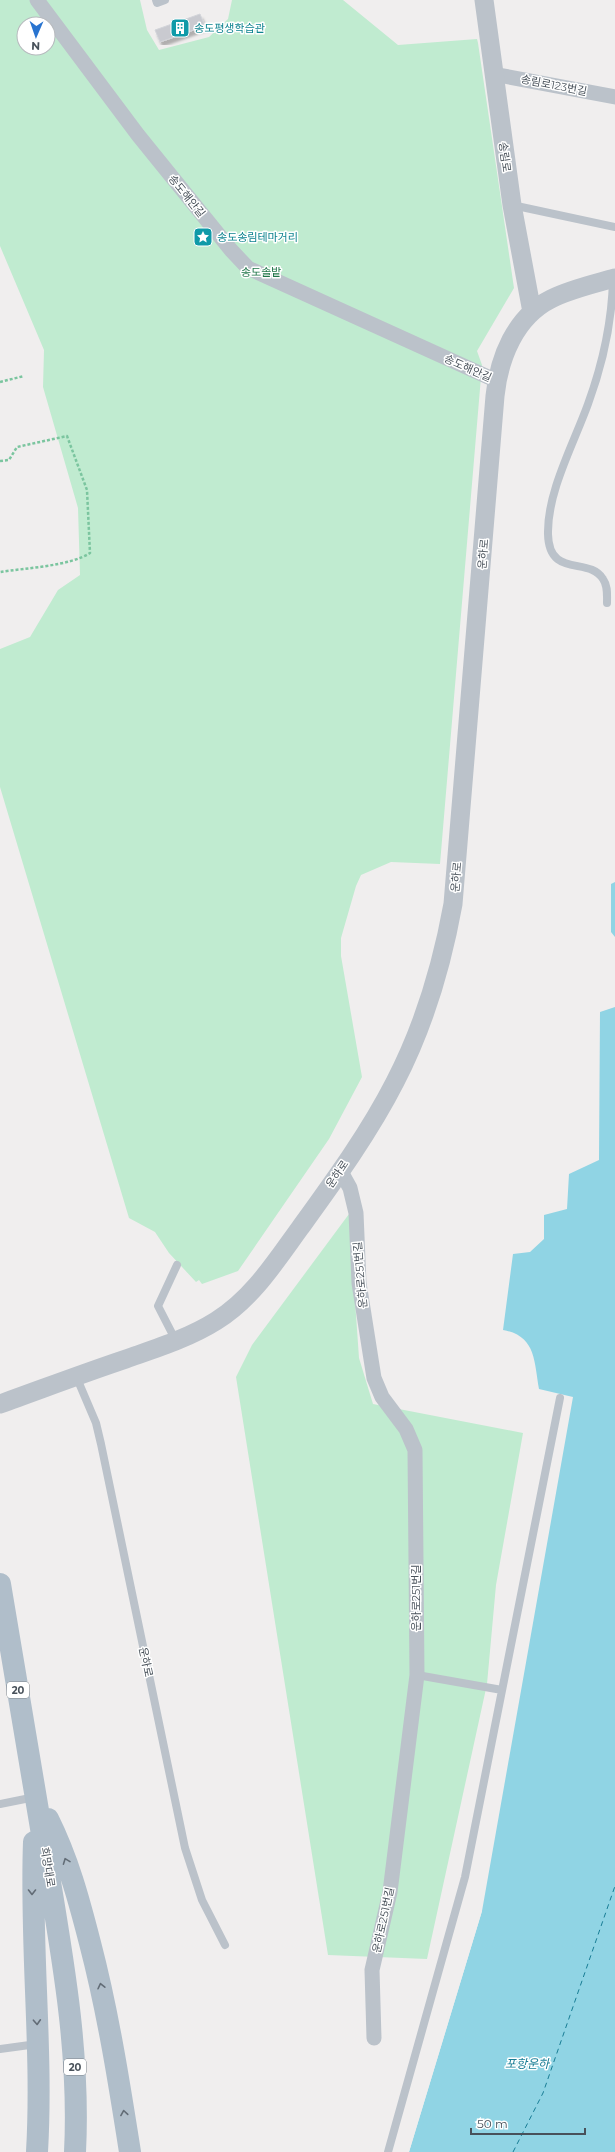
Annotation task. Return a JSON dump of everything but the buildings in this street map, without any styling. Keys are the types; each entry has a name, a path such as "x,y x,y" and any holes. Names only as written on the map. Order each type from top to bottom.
{"main road":[{"name":"희망대로","path":"0,1584 67,1983 75,2061 75,2152"},
{"path":"36,1797 32,1890 33,1956 40,2098 37,2152"},
{"path":"36,1797 56,1836 76,1888 101,1986 118,2072 130,2152"}],"street":[{"name":"송도해안길","path":"37,0 138,135 231,250 248,268 497,381"},
{"name":"송림로","path":"484,0 512,205 532,312"},
{"name":"송림로123번길","path":"493,74 615,97"},
{"name":"운하로","path":"0,1404 176,1341 216,1322 244,1298 289,1244 340,1170 384,1102 406,1060 430,997 447,936 456,876 497,381 507,347 532,312 552,299 614,278"},
{"name":"운하로251번길","path":"340,1170 350,1188 356,1213 359,1284 374,1378 382,1397 406,1429 415,1450 417,1676 390,1892 372,1970 374,2038"}],"lane":[{"path":"156,0 157,3 165,0"},
{"path":"512,205 615,227"},
{"path":"607,603 604,580 593,570 572,566 556,558 551,552 548,532 557,485 590,399 605,352 612,306 614,278"},
{"path":"176,1341 158,1306 177,1265"},
{"name":"운하로","path":"76,1376 96,1423 101,1444 185,1848 202,1900 225,1945"},
{"path":"388,2152 465,1877 560,1398"},
{"path":"417,1676 502,1690"},
{"path":"0,1804 36,1797"},
{"path":"0,2049 38,2044"}],"path":[{"path":"0,382 24,376"},
{"path":"0,461 9,460 17,447 67,436 87,490 90,553 82,559 67,563 0,572"}],"green space":[{"name":"송도솔밭","path":"0,0 140,0 147,30 159,50 209,37 228,19 232,0 343,0 398,45 477,39 514,288 477,351 482,365 440,864 391,862 361,875 356,886 341,938 341,956 362,1077 329,1139 238,1271 202,1284 199,1280 196,1282 169,1253 155,1232 129,1218 0,787 0,649 30,637 58,590 80,575 78,508 43,387 44,350 0,246"},
{"path":"349,1214 359,1358 373,1404 523,1433 496,1585 487,1684 427,1959 328,1955 236,1377 252,1345"}],"water":[{"path":"615,882 615,937 611,932 611,884"},
{"name":"포항운하","path":"615,1007 615,2152 409,2152 482,1911 573,1397 539,1389 532,1351 528,1344 514,1333 503,1330 513,1254 530,1252 544,1239 544,1215 567,1209 569,1174 599,1160 600,1012"}],"pier":[{"path":"480,1910 482,1911 409,2152 407,2152"}],"ferry route":[{"path":"513,2152 543,2093 615,1886"}],"place":[{"name":"송도평생학습관","path":"180,28"},
{"name":"송도송림테마거리","path":"203,237"}]}
